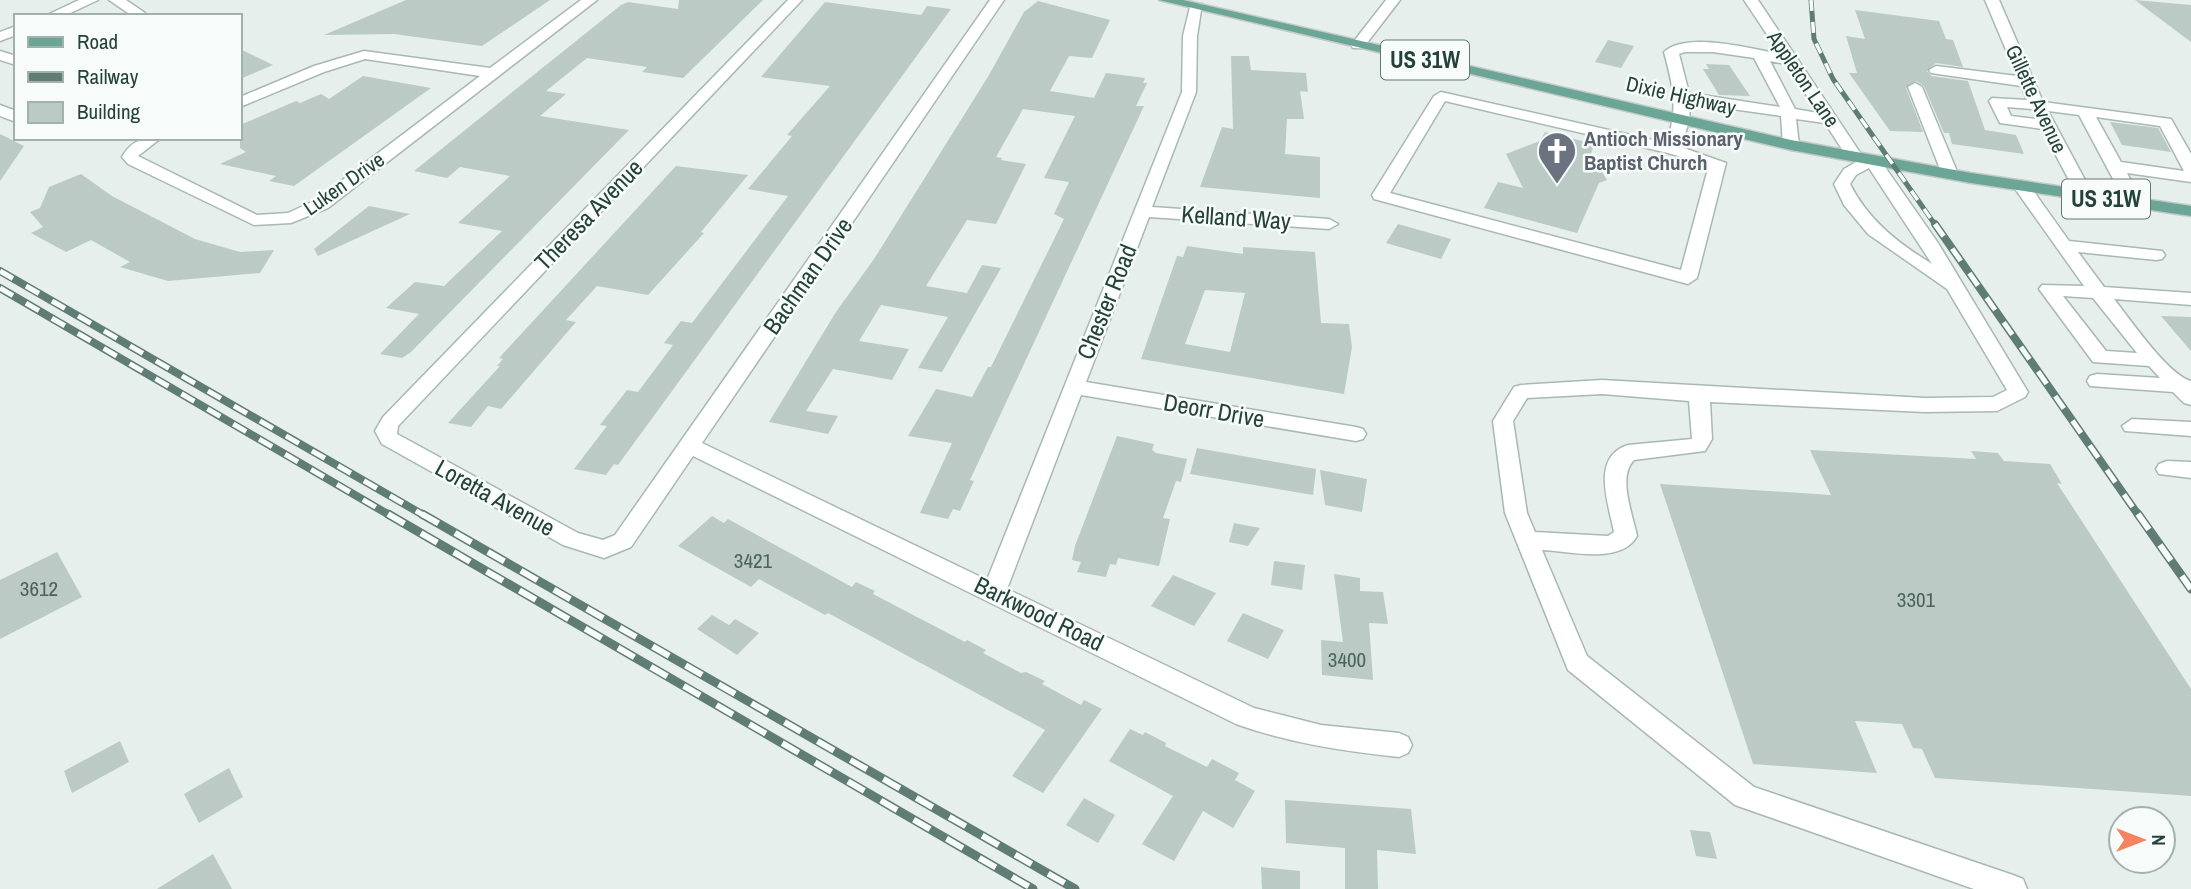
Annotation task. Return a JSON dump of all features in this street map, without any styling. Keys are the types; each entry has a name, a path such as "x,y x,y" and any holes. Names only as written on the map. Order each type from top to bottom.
{"main road":[{"name":"Dixie Highway","path":"1166,0 1791,145 2021,186 2191,211"}],"street":[{"path":"57,14 91,0"},
{"path":"116,0 136,14"},
{"name":"Luken Drive","path":"150,140 134,150 131,157 134,161 254,220 282,219 322,204 590,0"},
{"name":"Theresa Avenue","path":"385,430 795,0"},
{"name":"Bachman Drive","path":"614,546 623,541 636,525 997,0"},
{"path":"1358,45 1393,0"},
{"name":"Appleton Lane","path":"1699,395 1926,405 1997,404 2018,392 1954,285 1863,159 1830,119 1751,0"},
{"name":"Gillette Avenue","path":"1992,0 2037,105 2085,195"},
{"name":"Chester Road","path":"994,592 1189,92 1190,36 1197,7"},
{"path":"1672,149 1683,121 1683,97 1671,52 1684,46 1700,46 1791,60"},
{"path":"242,101 319,69 364,55 381,55 493,73"},
{"path":"1760,57 1774,77 1788,112 1791,145"},
{"path":"1936,70 2027,82"},
{"path":"1915,87 1950,174"},
{"path":"1441,96 1672,149 1718,163 1688,278 1380,195 1441,96"},
{"path":"1683,97 1830,119"},
{"path":"2048,125 2005,120 1997,100 2166,122 2191,169"},
{"path":"2085,111 2134,203"},
{"path":"1863,159 1842,184 1849,203 1885,240 1954,285"},
{"path":"2115,166 2191,177"},
{"path":"2021,186 2097,291 2154,360 2188,390"},
{"name":"Kelland Way","path":"1143,212 1329,224"},
{"path":"2062,245 2156,255"},
{"path":"2154,360 2100,357 2048,289 2191,299"},
{"path":"2097,381 2188,390"},
{"name":"Deorr Drive","path":"1073,387 1356,435"},
{"path":"1527,540 1612,545 1626,536 1615,480 1617,464 1628,453 1698,446 1702,439 1699,395 1601,387 1521,392 1503,421 1516,513 1577,663 1745,796 2013,889"},
{"path":"2132,426 2191,429"},
{"name":"Loretta Avenue","path":"385,430 397,445 571,539 604,549 614,546"},
{"name":"Barkwood Road","path":"691,446 1265,724 1324,738 1399,745"},
{"path":"2167,469 2191,470"}],"building":[{"path":"406,0 550,0 482,46 394,34 324,35"},
{"path":"679,0 763,0 683,78 642,72 647,67 587,58 546,91 566,94 540,116 629,130 411,352 402,358 380,354 419,314 386,308 415,282 444,286 502,231 458,223 510,176 460,167 447,178 414,171 621,5 628,2 678,9"},
{"path":"2135,0 2191,5 2191,42"},
{"path":"1038,1 1110,20 1092,58 1069,56 1050,91 1094,98 1106,73 1145,78 1143,83 1147,83 1136,106 1144,106 970,480 974,481 960,511 953,509 948,519 920,513 952,443 908,436 936,389 972,397 988,367 991,367 1064,219 1054,214 1069,182 1044,178 1075,116 1023,109 996,157 1026,164 996,224 967,220 926,286 967,293 982,265 1001,268 942,372 918,368 948,317 881,305 859,341 909,349 892,380 833,369 806,411 838,416 828,434 769,422 836,312 874,259 989,75 1024,12"},
{"path":"825,2 921,15 927,6 951,9 618,465 614,464 606,475 574,469 607,426 600,425 627,390 638,392 673,345 664,343 681,321 692,323 788,196 748,189 792,136 787,135 830,86 761,77"},
{"path":"1855,10 1939,21 1946,39 1953,40 1963,67 1936,63 1927,71 1931,76 1968,81 1985,130 2016,135 2024,154 1952,144 1949,133 1944,133 1924,86 1916,81 1906,88 1923,132 1890,131 1849,73 1857,73 1846,36 1865,39"},
{"path":"1608,40 1634,46 1621,68 1595,62"},
{"path":"242,50 273,65 242,78"},
{"path":"1231,56 1249,56 1251,70 1306,73 1308,92 1300,91 1304,119 1287,119 1285,154 1320,157 1320,198 1200,187 1222,127 1233,129"},
{"path":"1706,64 1729,65 1750,96 1719,95 1703,69 1709,69"},
{"path":"363,76 431,88 294,186 269,181 276,176 220,164 246,152 240,148 242,124 296,101 300,103 321,94 329,99"},
{"path":"2110,122 2158,128 2171,152 2122,145"},
{"name":"Antioch Missionary Baptist Church","path":"1545,132 1595,144 1591,153 1607,180 1599,183 1577,233 1484,208 1498,182 1523,188 1506,154 1540,141"},
{"path":"0,134 24,146 0,181"},
{"path":"676,166 748,175 701,232 704,233 648,295 597,286 566,320 576,322 501,409 488,406 471,427 448,423 500,366 497,366 503,359 499,358"},
{"path":"81,174 112,196 195,239 240,252 274,250 260,273 168,281 120,267 130,262 91,240 66,252 31,233 43,227 30,212 40,208 49,187"},
{"path":"369,206 410,214 318,256 314,249"},
{"path":"1398,224 1451,239 1441,259 1386,243"},
{"path":"1187,246 1243,254 1243,247 1315,252 1321,323 1349,324 1352,347 1344,394 1141,359 1177,256 1183,257","holes":["1205,290 1245,293 1230,352 1185,344"]},
{"path":"2161,316 2191,317 2191,351"},
{"path":"1117,436 1154,444 1152,450 1156,453 1187,459 1181,482 1176,481 1163,518 1170,519 1159,566 1118,558 1116,565 1110,564 1106,577 1077,572 1081,562 1072,560 1075,546"},
{"path":"1197,448 1316,469 1313,495 1190,474"},
{"path":"1810,450 1976,459 1971,451 1998,453 2004,461 2050,464 2062,484 2057,483 2191,689 2191,796 1935,778 1922,749 1913,748 1902,724 1855,721 1877,773 1753,764 1660,484 1831,495"},
{"path":"1320,470 1367,479 1362,512 1325,505"},
{"path":"712,516 724,523 728,519 852,587 856,582 875,591 873,594 965,642 967,640 986,650 983,653 1021,673 1026,672 1045,681 1042,684 1081,705 1084,700 1102,709 1043,793 1012,776 1045,730 828,613 825,615 759,579 751,587 678,546"},
{"path":"1234,523 1260,528 1248,546 1229,542"},
{"path":"57,552 82,597 0,639 0,580"},
{"path":"1274,561 1305,565 1302,590 1271,585"},
{"path":"1334,574 1360,578 1360,591 1383,592 1388,624 1369,623 1373,680 1322,675 1321,640 1343,642"},
{"path":"1173,575 1216,593 1194,626 1151,606"},
{"path":"1243,613 1284,630 1268,659 1227,641"},
{"path":"712,615 729,625 735,619 759,633 737,655 697,629"},
{"path":"1130,729 1143,735 1145,732 1166,743 1165,746 1207,767 1212,759 1239,773 1235,780 1255,791 1233,828 1203,811 1174,861 1142,844 1173,796 1109,761"},
{"path":"120,741 129,762 72,793 64,771"},
{"path":"229,768 243,797 199,823 184,794"},
{"path":"1084,798 1115,815 1098,843 1066,825"},
{"path":"1285,800 1411,809 1416,854 1377,850 1378,889 1345,889 1345,848 1286,843"},
{"path":"1690,830 1710,832 1717,859 1696,856"},
{"path":"213,854 232,889 157,889"},
{"path":"1261,867 1300,871 1300,889 1262,889"}],"railway":[{"path":"1811,0 1814,39 1833,79 1936,226"},
{"path":"1935,224 2139,516"},
{"path":"0,271 425,516"},
{"path":"0,288 391,516"},
{"path":"388,514 1033,889"},
{"path":"422,514 1075,889"},
{"path":"2138,514 2191,589"}],"place":[{"name":"Antioch Missionary Baptist Church","path":"1557,185"}]}
